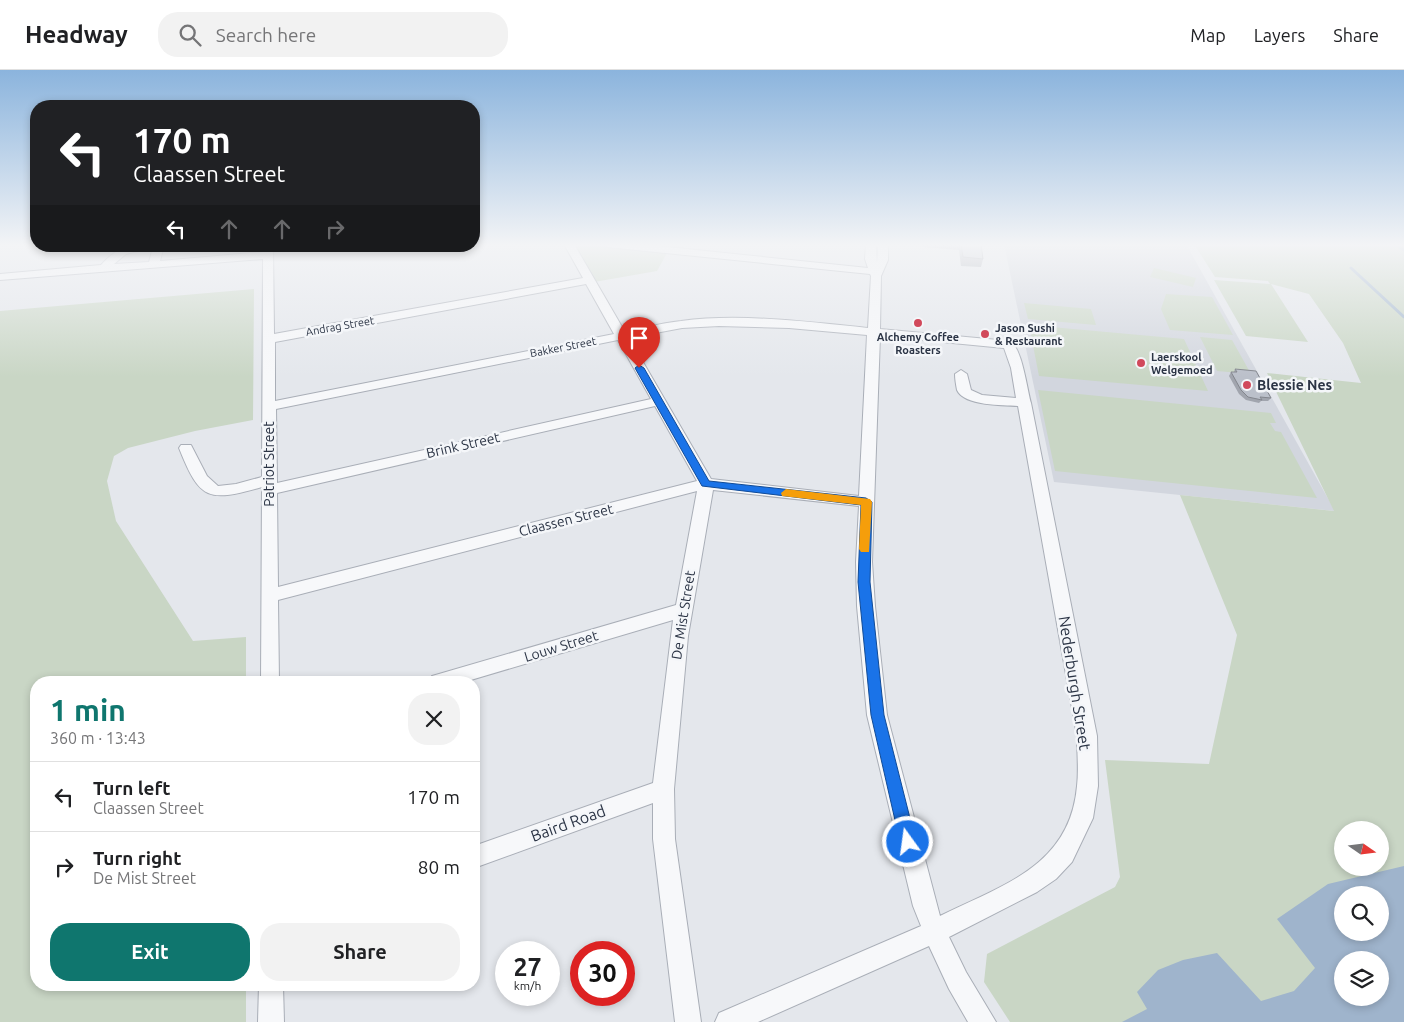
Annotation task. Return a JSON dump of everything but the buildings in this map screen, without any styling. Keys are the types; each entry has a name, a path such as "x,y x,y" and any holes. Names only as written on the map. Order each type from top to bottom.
{"street":[{"name":"Patriot Street","path":"268,288 270,676"},
{"name":"Andrag Street","path":"269,339 543,288"},
{"path":"594,288 706,484"},
{"path":"875,288 864,582 877,715 918,880 934,932 951,968 983,1022"},
{"name":"Bakker Street","path":"269,406 682,324 719,322 790,324 1009,345"},
{"name":"Nederburgh Street","path":"728,1022 934,932 1029,884 1048,871 1064,854 1082,818 1088,786 1086,736 1024,403 1017,368 1009,345"},
{"path":"961,374 964,390 978,399 1024,403"},
{"name":"Brink Street","path":"186,448 192,465 204,486 210,490 226,492 268,485 658,401"},
{"name":"Claassen Street","path":"269,596 706,484 866,502"},
{"name":"De Mist Street","path":"688,1022 664,839 663,789 683,610 706,484"},
{"name":"Louw Street","path":"459,676 683,610"},
{"name":"Baird Road","path":"480,855 663,789"},
{"path":"271,991 271,1022"}],"shaded area":[{"name":"Laerskool Welgemoed","path":"1013,288 1211,288 1335,511 1054,482"}],"green space":[{"path":"1219,288 1274,288 1308,342 1246,336"},
{"path":"1288,288 1404,288 1404,1022 1010,1022 984,982 987,954 1115,887 1120,877 1105,760 1209,764 1237,635 1180,495 1334,511 1267,373 1361,383 1343,343 1309,294"},
{"path":"254,289 253,420 195,431 128,448 114,456 107,481 116,521 193,641 246,637 246,676 30,676 30,991 246,991 246,1022 0,1022 0,311"},
{"path":"1166,294 1212,297 1233,335 1170,330 1161,309"},
{"path":"1024,303 1091,309 1096,325 1028,319"},
{"path":"1029,325 1184,339 1208,391 1039,376"},
{"path":"1200,337 1232,340 1251,374 1217,371"},
{"path":"1038,390 1271,413 1276,423 1270,423 1275,431 1281,432 1317,498 1055,471"}],"water":[{"path":"1404,866 1404,1022 1122,1022 1147,1009 1137,992 1158,970 1183,960 1217,953 1261,1001 1294,991 1315,968 1277,919 1328,884 1362,876 1389,876 1389,870"}],"waterway":[{"path":"1373,288 1404,317"}],"slow traffic":[{"path":"786,493 866,502 865,549"}],"place":[{"name":"Alchemy Coffee Roasters","path":"918,323"},
{"name":"Jason Sushi & Restaurant","path":"985,334"},
{"name":"Laerskool Welgemoed","path":"1141,363"},
{"name":"Blessie Nes","path":"1247,385"}],"route":[{"path":"639,368 706,484 866,502 864,582 877,715 908,842"}]}
